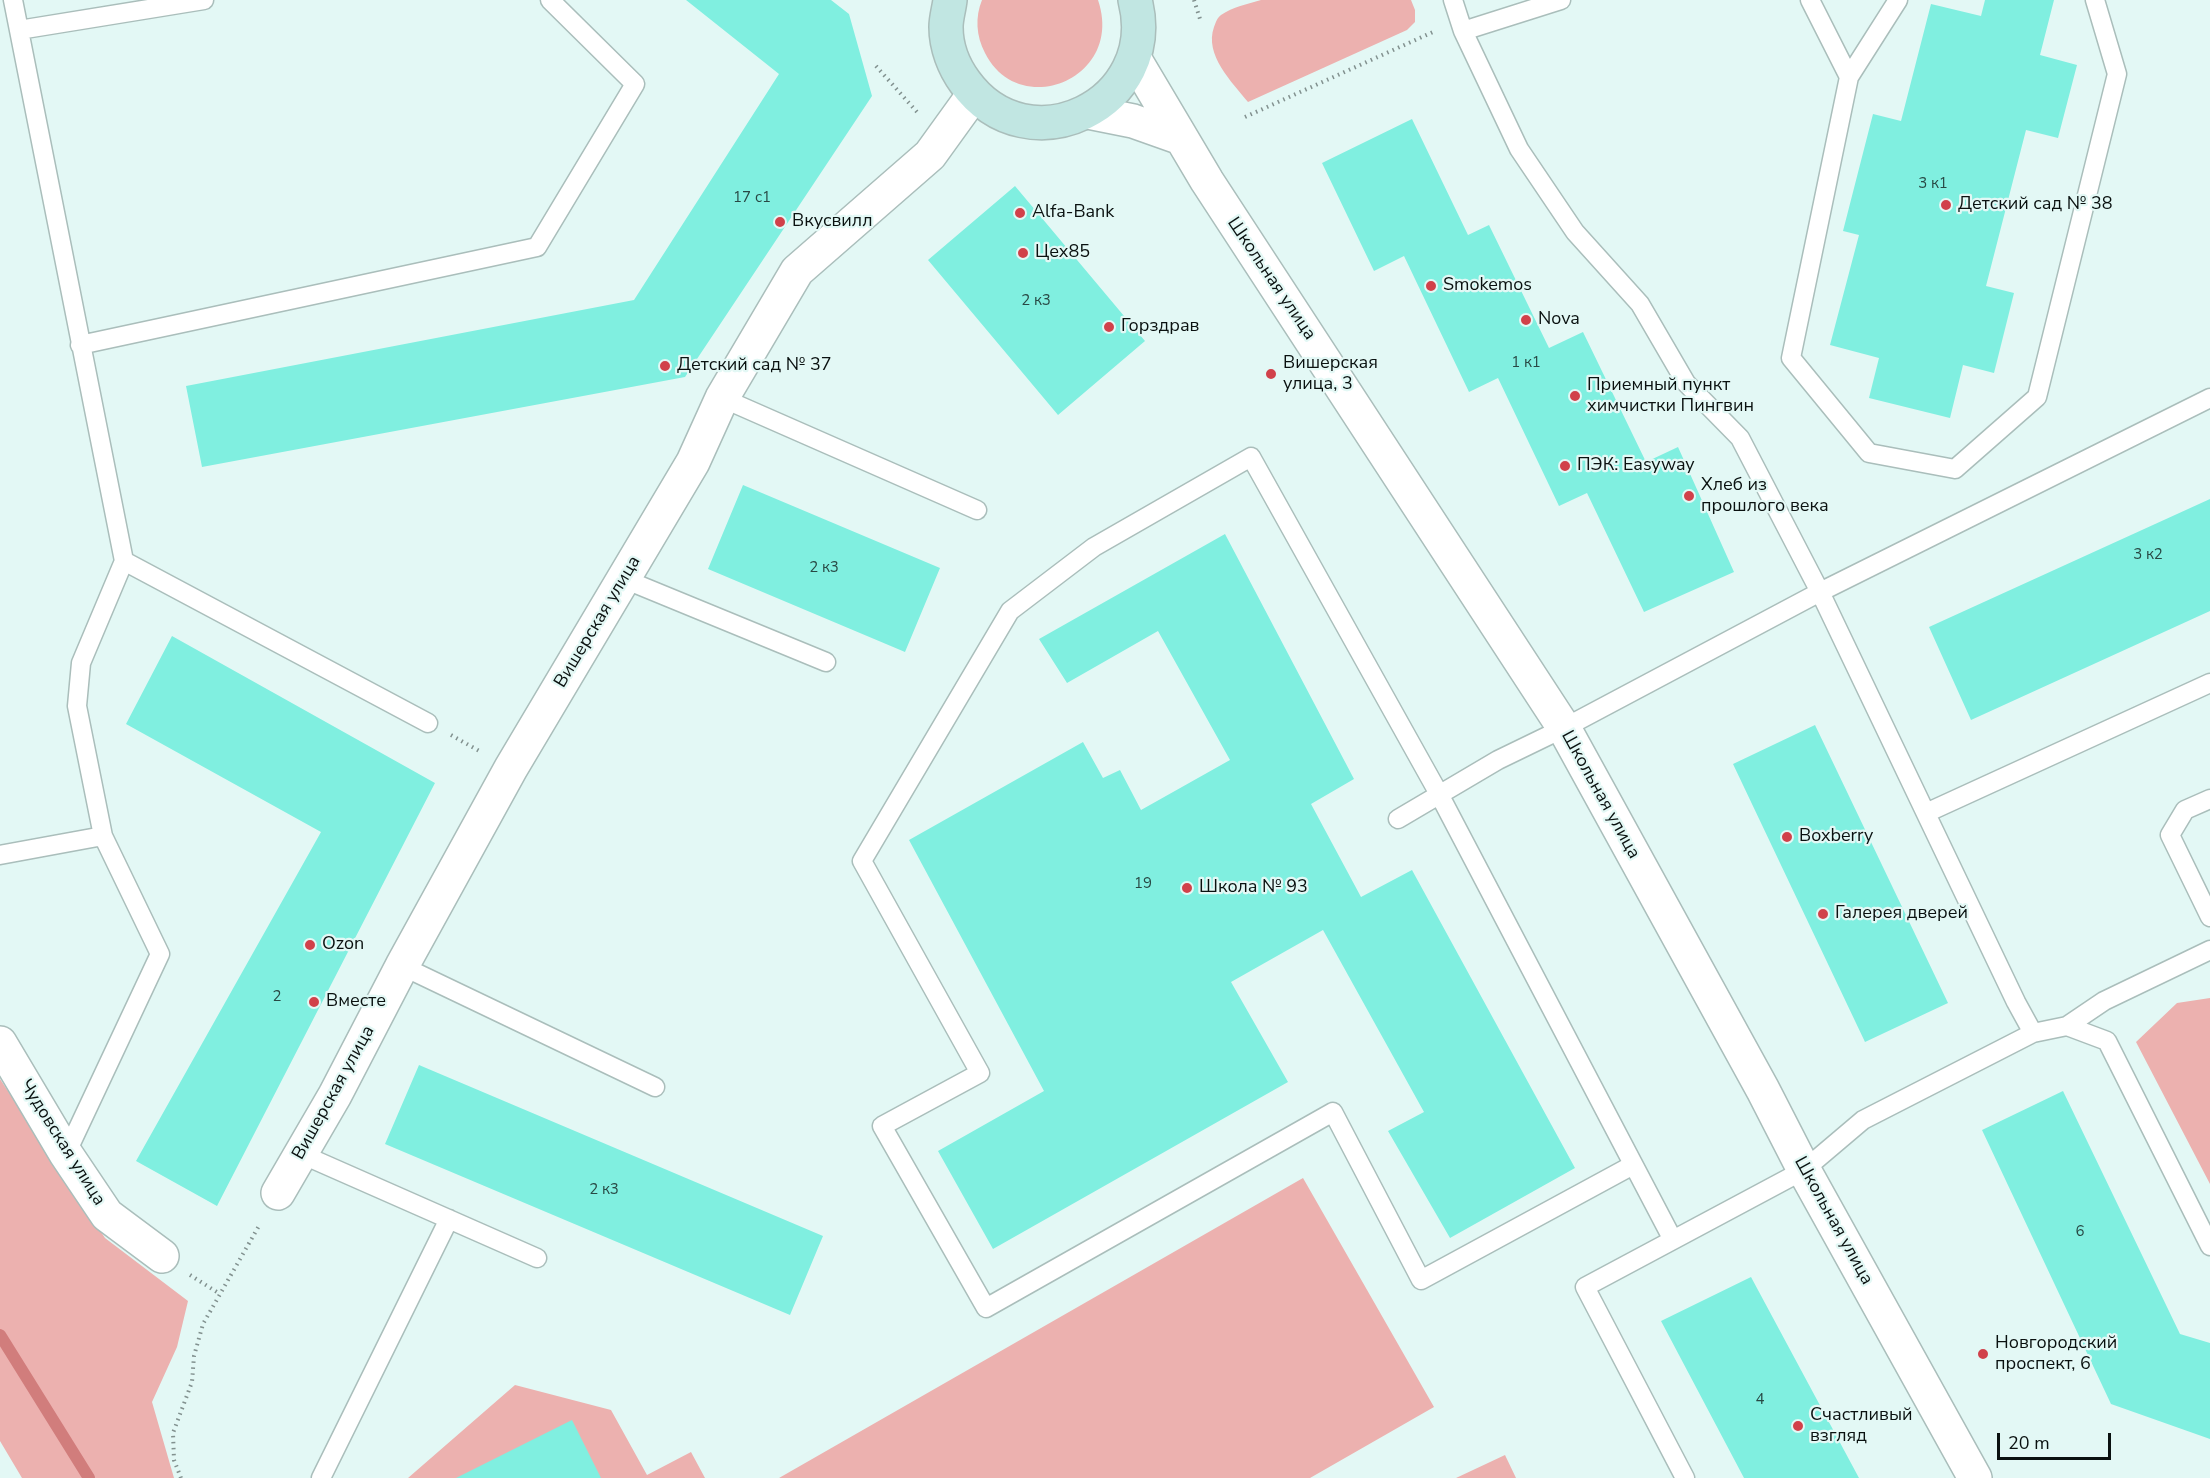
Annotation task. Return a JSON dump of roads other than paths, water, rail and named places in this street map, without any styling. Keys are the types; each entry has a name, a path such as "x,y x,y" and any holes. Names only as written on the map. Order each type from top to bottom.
{"street":[{"path":"950,0 946,28 951,56 960,75 974,94 994,110 1017,119 1041,123 1064,121 1088,112 1108,98 1116,89 1134,58 1144,6"},
{"name":"Школьная улица","path":"1134,58 1181,138 1564,728 1763,1090 1804,1170 1975,1478"},
{"name":"Вишерская улица","path":"278,1193 335,1095 402,966 511,768 693,462 722,398 797,271 930,155 974,94"},
{"path":"1088,112 1133,121 1181,138"},
{"name":"Чудовская улица","path":"0,1042 66,1154 107,1215 162,1256"}],"lane":[{"path":"13,0 124,561 81,663 77,706 103,836 160,954 66,1154"},
{"path":"19,30 204,0"},
{"path":"80,345 537,248 635,84 550,0"},
{"path":"1453,0 1463,31 1519,149 1575,232 1640,304 1686,383 1740,438 1820,592 2033,1033"},
{"path":"1463,31 1561,0"},
{"path":"1810,0 1849,76"},
{"path":"1898,0 1849,76 1791,358 1869,453 1955,469 2037,398 2117,74 2095,0"},
{"path":"722,398 977,510"},
{"path":"1398,819 1498,760 1564,728 1820,592 2210,398"},
{"path":"1633,1165 1421,1280 1333,1112 986,1308 882,1126 980,1073 862,861 1011,611 1094,547 1251,457 1439,794 1674,1240"},
{"path":"124,561 428,723"},
{"path":"624,579 826,662"},
{"path":"1926,813 2210,683"},
{"path":"2210,799 2185,810 2170,834 2210,917"},
{"path":"0,855 103,836"},
{"path":"1685,1478 1585,1287 1804,1170 1863,1120 2033,1033 2067,1026 2104,1001 2210,950"},
{"path":"402,966 655,1087"},
{"path":"2067,1026 2107,1041 2210,1246"},
{"path":"301,1154 537,1258"},
{"path":"321,1478 449,1219"}],"waterway":[{"path":"0,1335 89,1478"}],"place":[{"name":"Детский сад № 38","path":"1946,205"},
{"name":"Alfa-Bank","path":"1020,213"},
{"name":"Вкусвилл","path":"780,222"},
{"name":"Цех85","path":"1023,253"},
{"name":"Smokemos","path":"1431,286"},
{"name":"Nova","path":"1526,320"},
{"name":"Горздрав","path":"1109,327"},
{"name":"Детский сад № 37","path":"665,366"},
{"name":"Вишерская улица, 3","path":"1271,374"},
{"name":"Приемный пункт химчистки Пингвин","path":"1575,396"},
{"name":"ПЭК: Easyway","path":"1565,466"},
{"name":"Хлеб из прошлого века","path":"1689,496"},
{"name":"Boxberry","path":"1787,837"},
{"name":"Школа № 93","path":"1187,888"},
{"name":"Галерея дверей","path":"1823,914"},
{"name":"Ozon","path":"310,945"},
{"name":"Вместе","path":"314,1002"},
{"name":"Новгородский проспект, 6","path":"1983,1354"},
{"name":"Счастливый взгляд","path":"1798,1426"}]}
